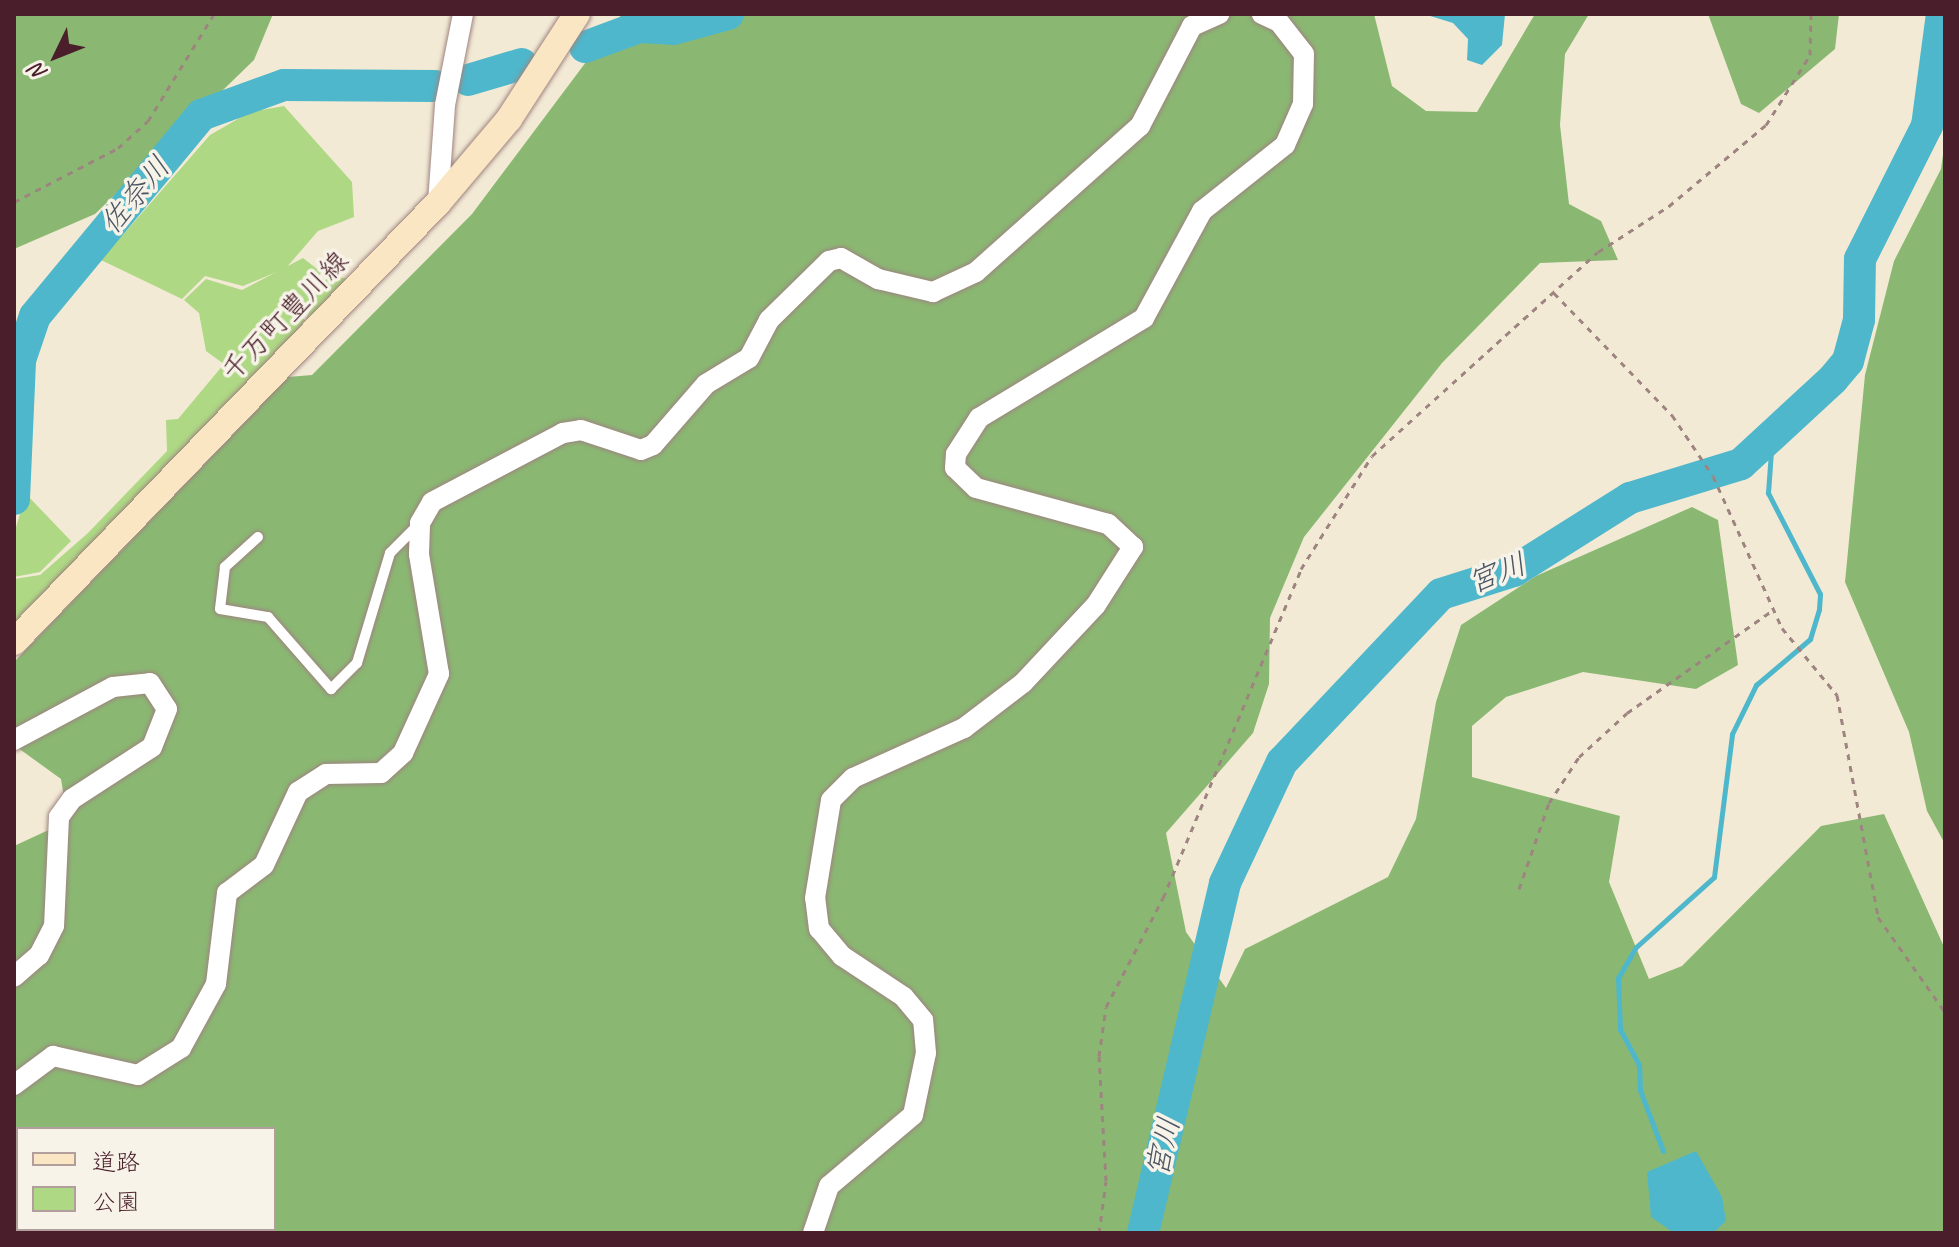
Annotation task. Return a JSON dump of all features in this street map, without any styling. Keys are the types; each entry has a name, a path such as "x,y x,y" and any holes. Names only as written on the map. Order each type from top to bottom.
{"main road":[{"name":"千万町豊川線","path":"14,642 438,203 509,119 577,14"}],"street":[{"path":"438,203 445,105 463,14"},
{"path":"14,1085 53,1056 138,1075 181,1048 216,984 227,893 264,865 298,792 326,774 381,773 403,753 439,674 420,523 432,502 563,433 581,430 641,450 653,445 706,384 749,358 769,320 829,261 841,258 909,290 933,292 976,272 1140,126 1192,26 1219,14"},
{"path":"813,1233 829,1186 913,1115 926,1053 923,1020 904,997 842,956 819,929 815,898 831,800 853,778 964,728 1023,683 1096,605 1133,547 1108,524 976,488 955,468 956,454 979,418 1144,318 1202,211 1285,145 1303,104 1304,54 1286,28 1262,14"},
{"path":"14,740 113,687 150,683 167,709 152,747 72,799 59,817 54,926 39,955 14,977"}],"lane":[{"path":"258,537 225,567 220,609 268,617 331,689 357,663 390,553 420,523"}],"path":[{"path":"14,202 118,148 148,121 214,14"},
{"path":"1099,1233 1106,1181 1099,1056 1106,1007 1163,898 1301,569 1372,456 1554,293 1766,125 1810,55 1811,14"},
{"path":"1554,293 1672,415 1713,476 1773,610 1837,695 1878,917 1945,1012"},
{"path":"1519,889 1549,803 1579,757 1627,713 1773,610"}],"green space":[{"path":"14,14 273,14 254,60 95,214 14,249"},
{"path":"622,14 1374,14 1392,86 1426,111 1477,112 1535,14 1589,14 1565,54 1560,125 1569,204 1601,221 1618,260 1540,263 1442,363 1304,537 1270,618 1269,684 1253,733 1166,833 1186,932 1226,988 1245,949 1388,877 1416,819 1436,702 1461,625 1536,576 1692,507 1718,520 1738,665 1696,689 1583,672 1506,697 1472,726 1472,777 1620,816 1609,882 1649,979 1682,966 1821,826 1884,814 1945,949 1945,1233 14,1233 14,846 68,821 61,779 14,745 14,662 288,377 312,375 472,214"},
{"path":"1708,14 1839,14 1835,49 1759,113 1741,104"},
{"path":"284,106 352,182 354,217 318,231 286,268 243,286 205,276 182,299 101,260 210,135 250,112"},
{"path":"1945,140 1945,844 1927,811 1909,732 1845,582 1865,375 1894,261 1941,169"},
{"path":"303,258 321,272 302,318 311,324 14,626 14,579 40,575 88,533 167,451 166,420 178,419 224,364 206,351 199,313 184,300 206,279 242,290"},
{"path":"325,274 353,280 312,323 306,319"},
{"path":"26,494 71,541 40,572 14,577 14,534"}],"water":[{"path":"1505,14 1502,45 1482,65 1467,60 1468,39 1453,23 1427,15"},
{"path":"1696,1151 1722,1197 1726,1221 1713,1233 1674,1233 1651,1217 1647,1172"}],"waterway":[{"name":"佐奈川","path":"585,47 639,27 673,29 728,14"},
{"name":"宮川","path":"1143,1233 1225,883 1282,762 1441,594 1514,571 1630,498 1741,464 1833,379 1848,361 1859,320 1860,259 1927,126 1942,14"},
{"name":"佐奈川","path":"468,80 522,64"},
{"name":"佐奈川","path":"14,499 20,360 35,316 201,115 284,85 435,86"},
{"path":"1663,1151 1640,1090 1639,1065 1620,1030 1618,978 1635,948 1714,877 1732,734 1756,685 1810,639 1819,609 1820,594 1768,493 1772,437"}]}
